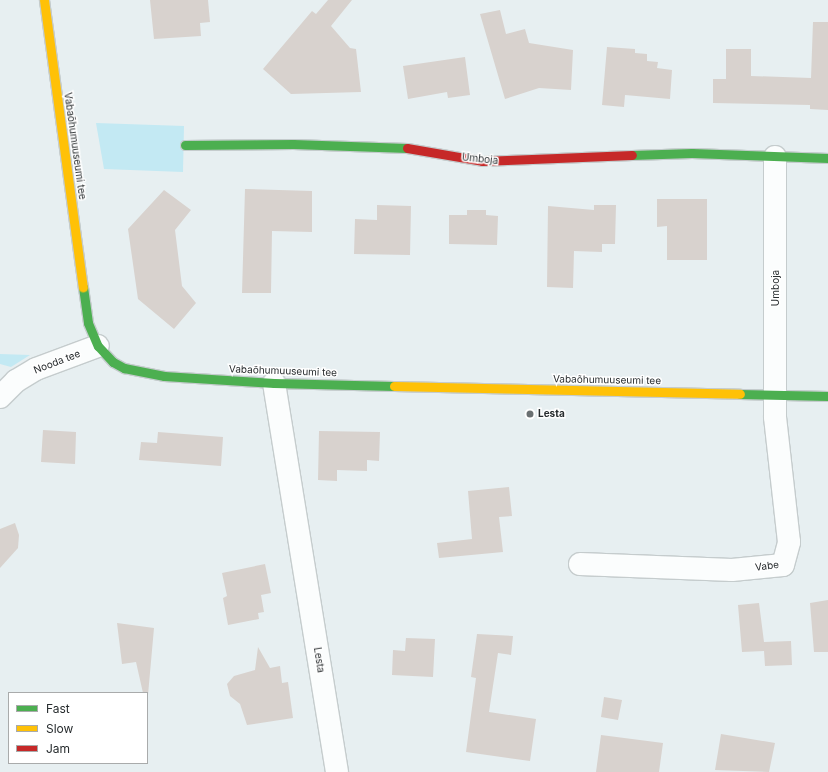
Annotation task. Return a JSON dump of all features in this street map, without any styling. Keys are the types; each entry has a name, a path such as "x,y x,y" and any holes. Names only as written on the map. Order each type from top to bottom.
{"street":[{"name":"Vabaõhumuuseumi tee","path":"44,0 88,323 98,346 113,362 142,373 274,383 828,396"},
{"name":"Umboja","path":"185,145 292,144 400,147 482,161 692,153 828,158"},
{"name":"Umboja","path":"775,395 776,157"},
{"name":"Nooda tee","path":"0,397 16,381 36,369 98,346"},
{"name":"Lesta","path":"274,383 337,772"},
{"name":"Vabe","path":"580,564 732,570 783,565 789,542 775,395"}],"shaded area":[{"path":"96,123 184,126 183,172 104,169"},
{"path":"0,354 30,355 11,367 0,364"}],"building":[{"path":"150,0 208,0 210,22 200,23 201,36 154,39"},
{"path":"328,0 352,0 331,26 350,48 356,49 361,92 291,94 263,69 312,11 316,14"},
{"path":"500,10 506,34 525,29 529,43 573,50 571,90 539,88 505,99 480,14"},
{"path":"813,22 828,22 828,110 810,109 810,105 713,103 713,79 726,79 726,49 751,49 751,76 811,78"},
{"path":"607,47 635,49 635,53 647,54 647,61 658,62 657,68 672,70 670,99 625,95 624,107 602,105"},
{"path":"465,57 470,95 448,98 447,92 408,99 403,66"},
{"path":"245,189 312,191 312,232 272,231 271,293 242,293"},
{"path":"164,190 191,210 175,230 182,286 196,303 174,329 138,299 128,229"},
{"path":"657,199 707,199 707,260 667,260 667,226 657,227"},
{"path":"377,205 411,206 410,255 354,254 355,219 377,220"},
{"path":"594,205 616,205 615,244 602,244 602,252 574,251 573,288 547,287 548,206 594,210"},
{"path":"467,210 486,210 486,215 498,216 497,245 449,244 449,215 467,215"},
{"path":"43,430 76,432 75,464 41,462"},
{"path":"319,431 380,432 379,461 367,460 367,471 337,470 337,481 318,480"},
{"path":"158,432 223,437 221,466 139,460 141,442 157,443"},
{"path":"509,487 512,516 499,517 503,552 439,558 437,543 472,539 468,491"},
{"path":"15,523 19,535 18,548 0,568 0,529"},
{"path":"265,564 271,593 261,595 264,612 258,613 259,619 228,625 223,598 227,596 222,573"},
{"path":"828,600 828,652 814,652 810,603"},
{"path":"759,603 764,642 791,641 792,665 765,666 764,651 742,652 738,605"},
{"path":"117,623 154,628 148,695 148,692 143,692 136,662 122,664"},
{"path":"477,634 513,636 511,655 498,653 489,712 536,719 530,761 466,752 476,678 471,677"},
{"path":"406,638 435,639 433,677 392,675 393,650 405,651"},
{"path":"258,647 270,668 280,666 282,683 288,682 293,718 247,725 240,704 230,696 227,684 234,676 255,670"},
{"path":"604,697 622,700 618,720 601,717"},
{"path":"721,734 775,743 769,772 715,770"},
{"path":"601,735 663,743 659,772 596,772"}],"traffic: fast":[{"path":"185,145 293,144 407,148"},
{"path":"632,155 692,153 828,158"},
{"path":"83,287 88,323 98,346 113,362 124,368 164,376 274,383 394,386"},
{"path":"740,394 828,396"}],"traffic: slow":[{"path":"44,0 83,287"},
{"path":"394,386 740,394"}],"traffic: jam":[{"path":"407,148 482,161 632,155"}],"place":[{"name":"Lesta","path":"530,414"}]}
